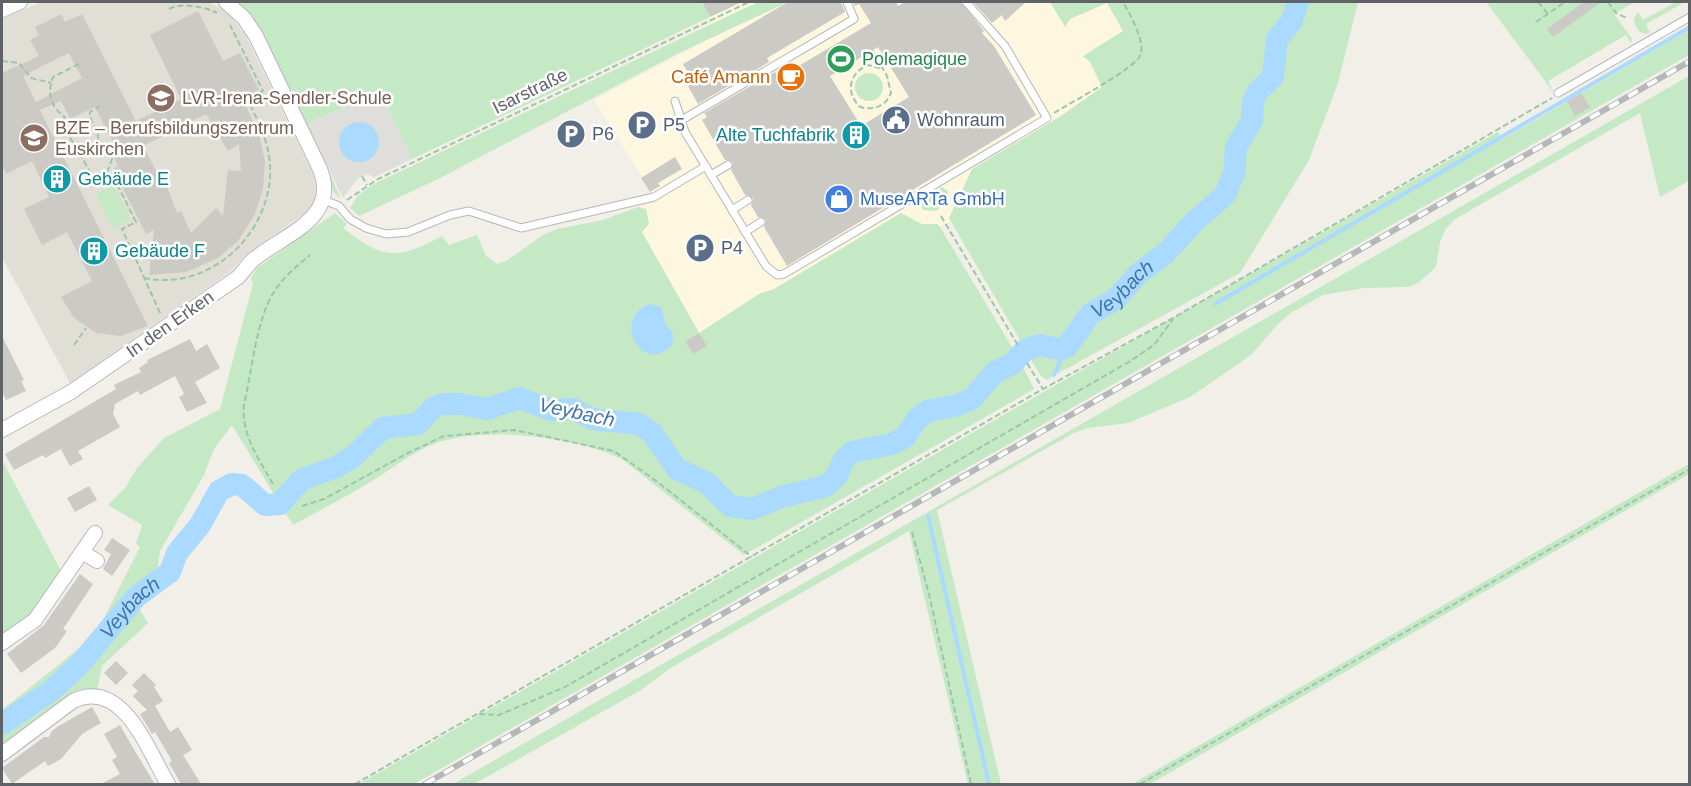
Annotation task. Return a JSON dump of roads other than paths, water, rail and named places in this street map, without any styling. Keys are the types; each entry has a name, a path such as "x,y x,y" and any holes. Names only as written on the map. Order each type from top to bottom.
{"street":[{"path":"226,2 244,18 261,46 322,174 324,200"},
{"name":"In den Erken","path":"2,430 71,392 237,278 253,260 310,219 324,200"},
{"path":"2,643 35,620 95,533"},
{"path":"82,552 97,561"},
{"path":"2,754 73,701 87,696 101,696 114,702 125,712 168,784"}],"lane":[{"path":"680,121 854,19 847,2"},
{"path":"675,101 680,121 745,232 771,272 784,274 1047,118 1005,46 966,2"},
{"path":"1558,93 1689,17"},
{"path":"711,175 728,165"},
{"path":"324,200 339,206 356,223 386,234 408,232 450,215 469,211 520,228 654,197 706,166"},
{"path":"732,210 748,200"},
{"path":"745,232 761,222"}],"water":[{"path":"359,122 373,128 379,142 373,156 359,162 345,156 339,142 345,128"},
{"path":"649,304 661,307 665,322 673,335 672,345 661,353 651,354 642,350 635,342 632,333 632,322 638,312"}],"waterway":[{"name":"Veybach","path":"2,724 51,691 80,664 136,597 170,572 177,553 200,525 219,491 232,484 242,485 265,505 280,504 301,480 336,467 354,456 383,428 418,424 434,407 442,404 460,404 487,409 519,398 551,410 574,409 592,419 639,424 652,433 677,469 707,483 730,506 753,509 781,497 826,486 837,476 843,461 852,452 892,444 905,437 918,418 927,411 959,405 973,398 995,372 1012,364 1025,350 1040,345 1059,349 1067,347 1090,314 1116,299 1138,274 1166,253 1193,223 1225,195 1234,173 1236,147 1252,121 1253,102 1258,91 1273,77 1277,39 1292,21 1298,2"},
{"path":"1215,304 1690,27"},
{"path":"1054,375 1067,347"},
{"path":"928,516 989,784"}],"railway":[{"path":"425,784 1690,61"}],"place":[{"name":"Polemagique","path":"841,59"},
{"name":"Café Amann","path":"791,77"},
{"name":"LVR-Irena-Sendler-Schule","path":"161,98"},
{"name":"Wohnraum","path":"896,120"},
{"name":"P5","path":"642,125"},
{"name":"P6","path":"571,134"},
{"name":"Alte Tuchfabrik","path":"856,135"},
{"name":"BZE – Berufsbildungszentrum Euskirchen","path":"34,138"},
{"name":"Gebäude E","path":"57,179"},
{"name":"MuseARTa GmbH","path":"839,199"},
{"name":"P4","path":"700,248"},
{"name":"Gebäude F","path":"94,251"}]}
